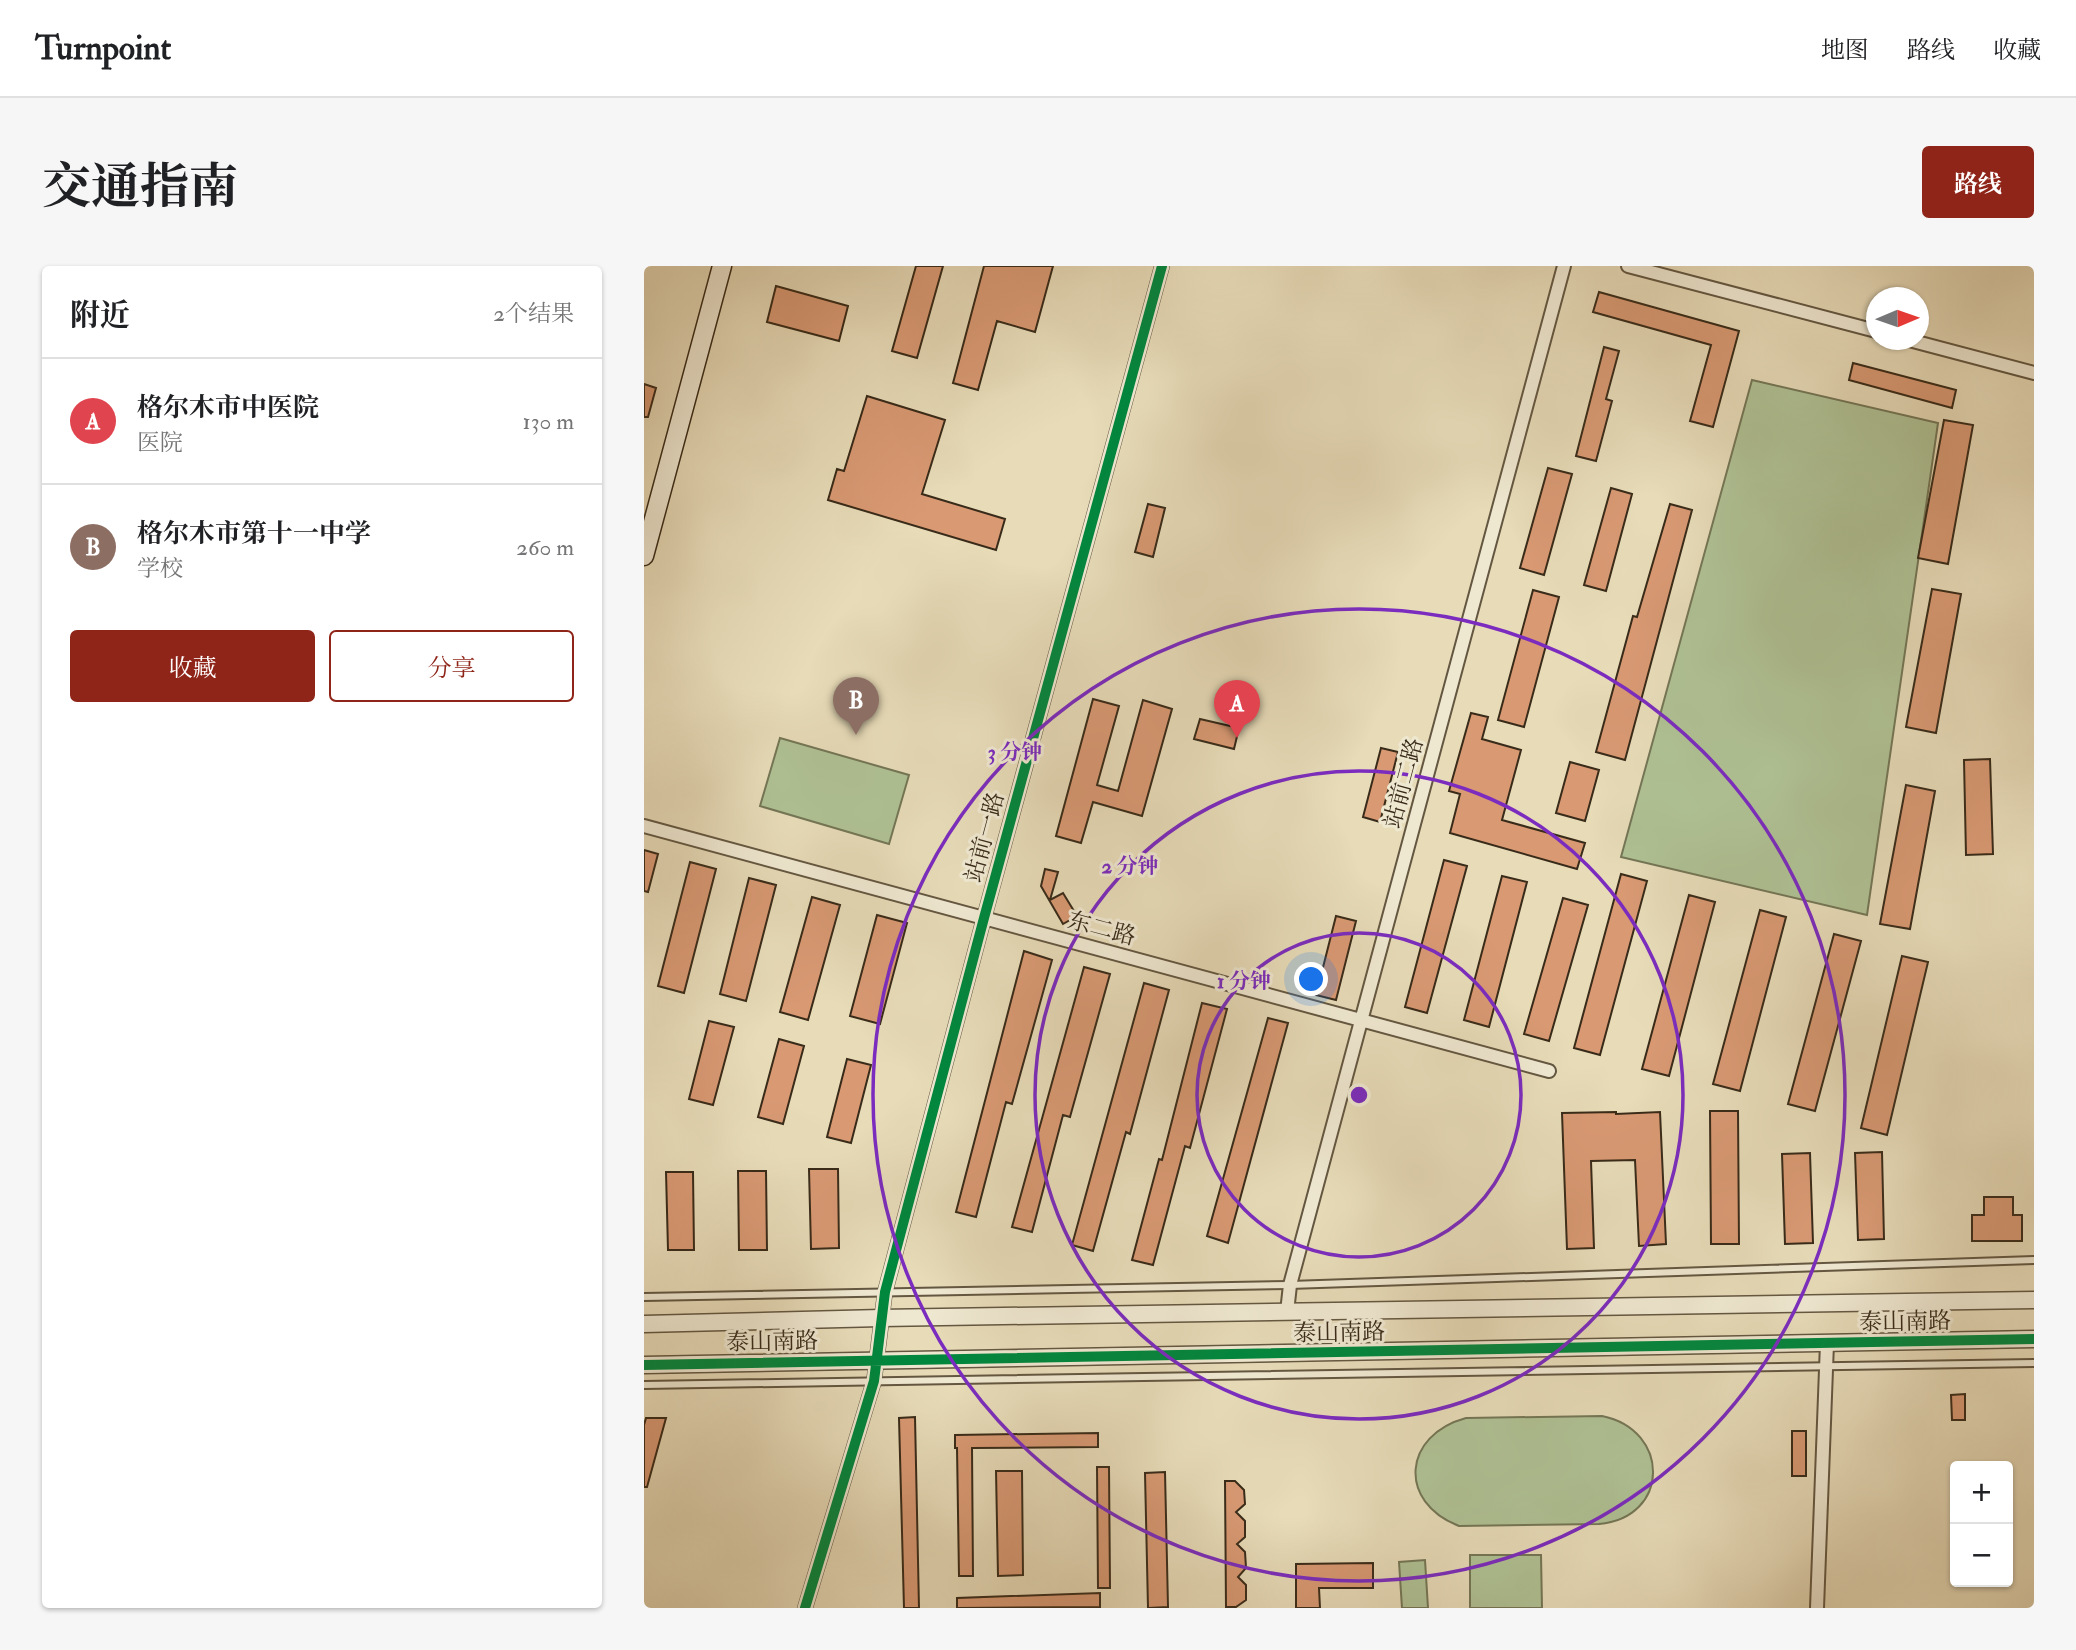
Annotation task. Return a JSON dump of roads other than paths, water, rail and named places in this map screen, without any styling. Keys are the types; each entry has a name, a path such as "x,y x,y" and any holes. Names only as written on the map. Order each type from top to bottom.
{"main road":[{"path":"644,556 722,266"}],"street":[{"name":"站前一路","path":"805,1608 874,1381 885,1292 1162,266"},
{"name":"站前二路","path":"1287,1312 1290,1285 1564,266"},
{"path":"1628,266 1866,328"},
{"path":"1929,345 2034,373"},
{"name":"东二路","path":"644,826 1549,1071"},
{"name":"泰山南路","path":"644,1324 2034,1300"},
{"name":"泰山南路","path":"644,1365 2034,1339"},
{"path":"1817,1608 1827,1343"}],"lane":[{"path":"644,1297 1290,1285 2034,1259"},
{"path":"644,1385 2034,1363"}],"place":[{"name":"格尔木市第十一中学","path":"856,735"},
{"name":"格尔木市中医院","path":"1237,738"}]}
